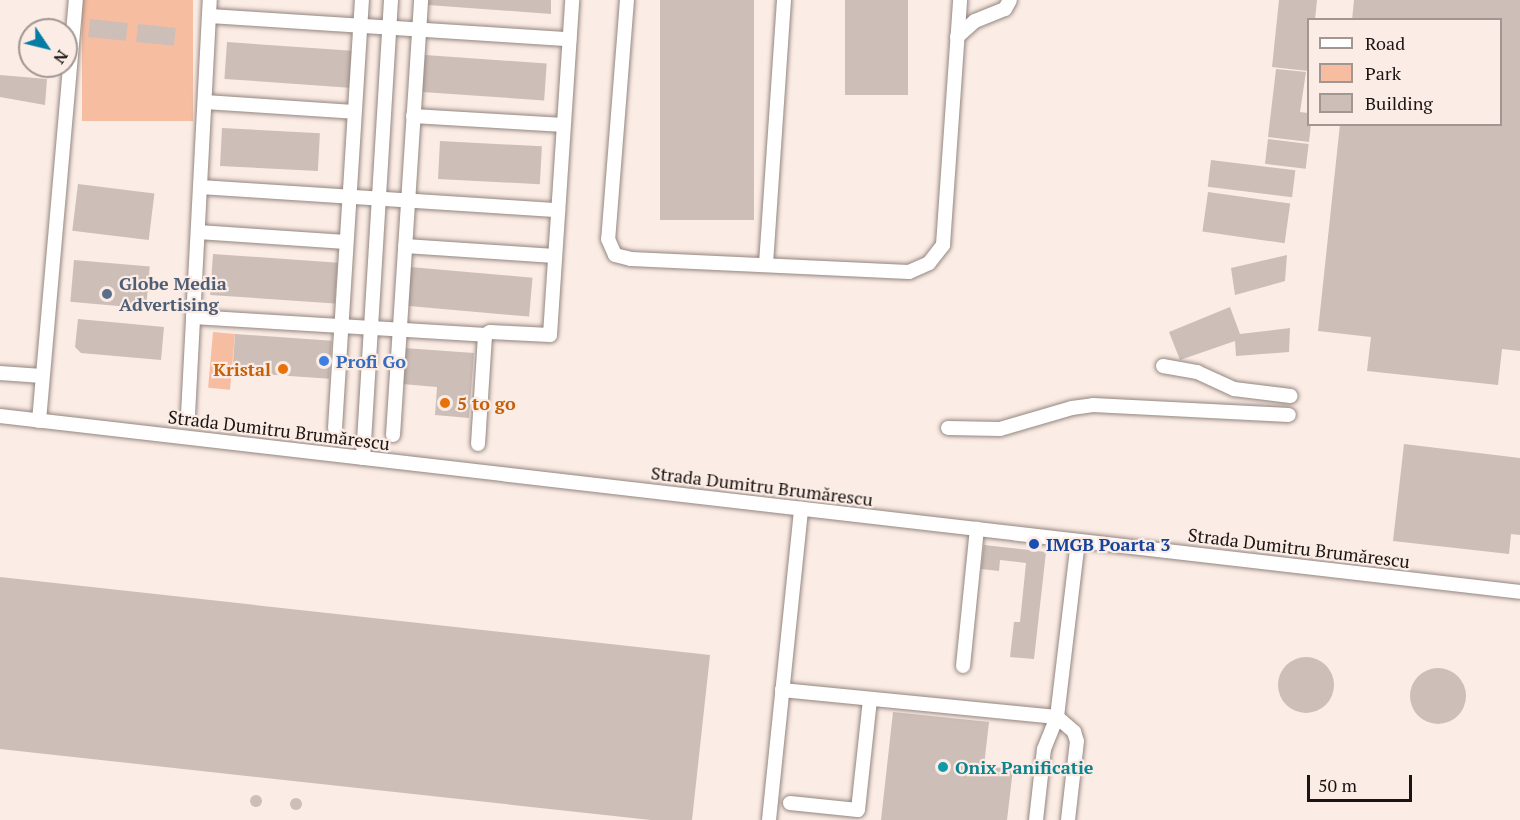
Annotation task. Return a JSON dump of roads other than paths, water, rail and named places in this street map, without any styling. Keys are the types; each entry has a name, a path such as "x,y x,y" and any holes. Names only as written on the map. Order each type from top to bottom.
{"street":[{"path":"39,421 76,0"},
{"path":"188,415 210,0"},
{"path":"335,429 362,0"},
{"path":"363,458 391,0"},
{"path":"393,435 421,0"},
{"path":"193,317 485,336 490,332 550,335 572,0"},
{"path":"627,0 608,239 615,255 631,259 909,272 929,263 943,245 960,0"},
{"path":"766,264 784,0"},
{"path":"957,37 975,21 1005,9 1010,0"},
{"path":"209,16 569,39"},
{"path":"205,102 354,112"},
{"path":"413,116 564,125"},
{"path":"200,187 558,210"},
{"path":"198,232 346,242"},
{"path":"405,246 555,256"},
{"path":"478,444 485,336"},
{"path":"1163,366 1197,372 1234,389 1291,396"},
{"path":"0,373 42,376"},
{"path":"948,428 1000,429 1072,408 1093,405 1289,415"},
{"name":"Strada Dumitru Brumărescu","path":"0,416 1520,592"},
{"path":"769,820 801,509"},
{"path":"963,666 977,529"},
{"path":"1036,820 1044,749 1057,717 1078,541"},
{"path":"782,690 1057,717 1074,732 1077,741 1068,820"},
{"path":"790,802 858,810 870,700"}],"place":[{"name":"Globe Media Advertising","path":"107,294"},
{"name":"Profi Go","path":"324,361"},
{"name":"Kristal","path":"283,369"},
{"name":"5 to go","path":"445,403"},
{"name":"IMGB Poarta 3","path":"1034,544"},
{"name":"Onix Panificatie","path":"943,767"}]}
